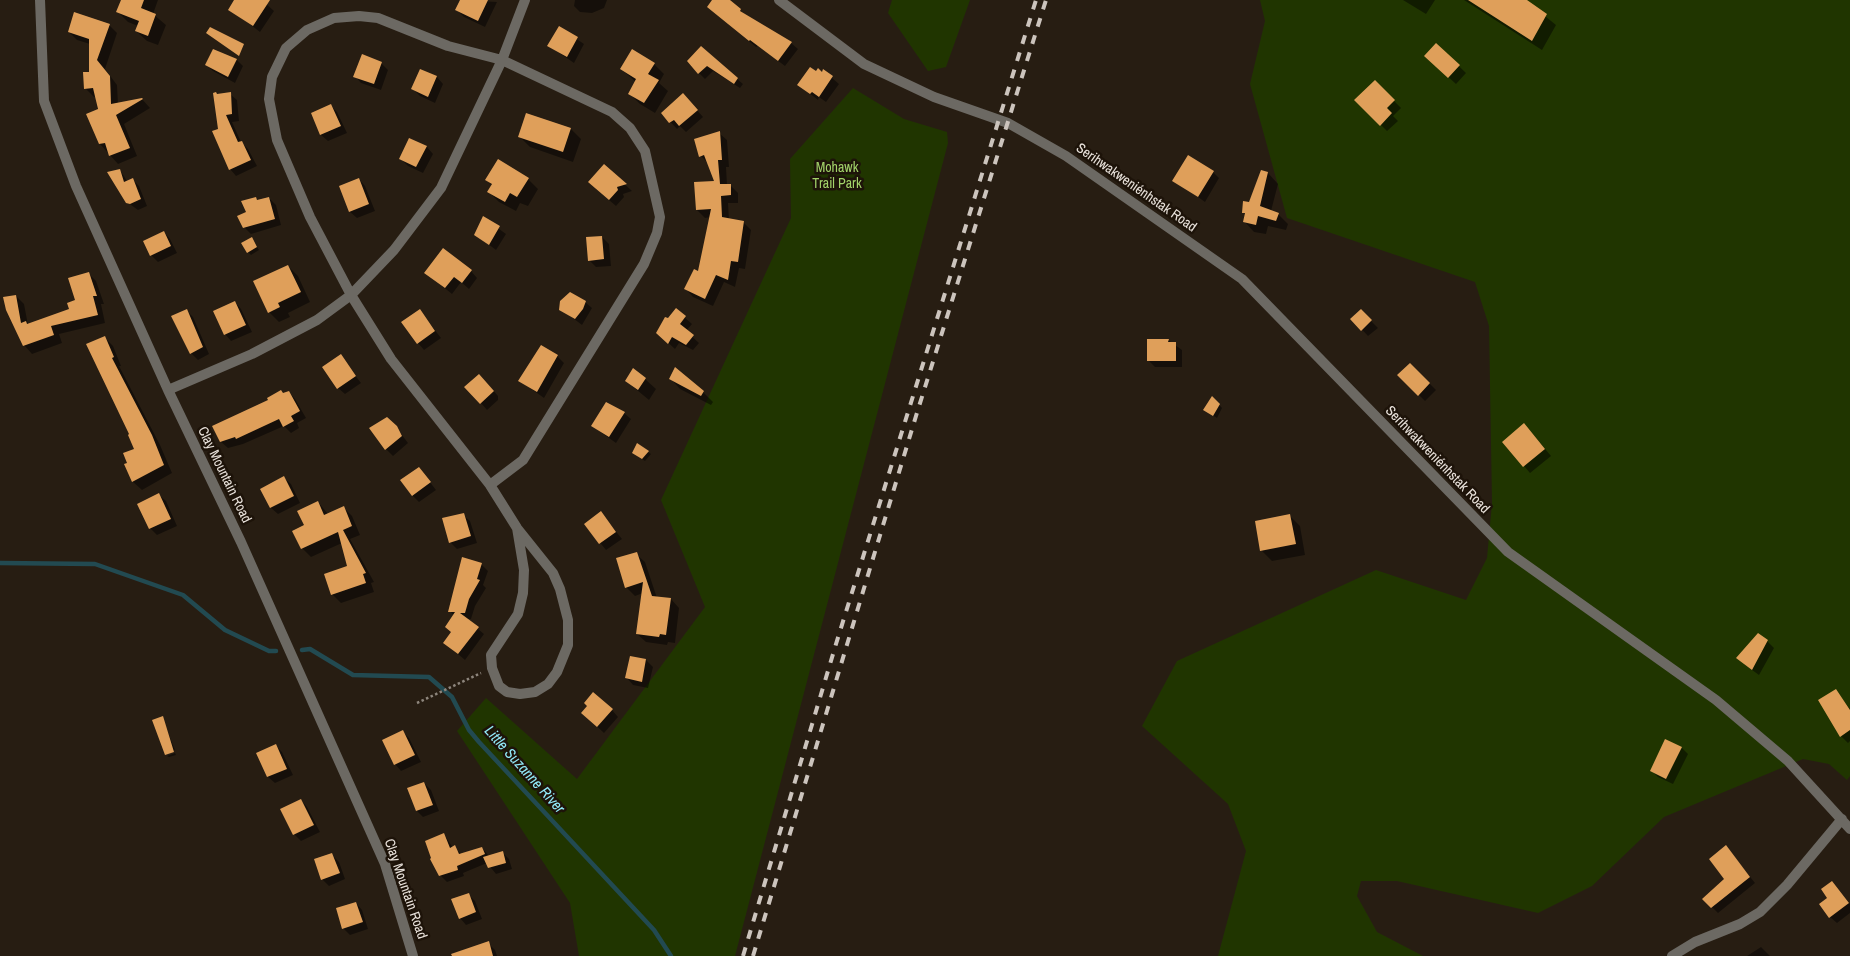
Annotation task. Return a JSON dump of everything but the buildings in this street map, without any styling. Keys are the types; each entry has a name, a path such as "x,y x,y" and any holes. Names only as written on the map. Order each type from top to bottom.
{"street":[{"name":"Clay Mountain Road","path":"40,0 44,101 76,186 168,390 241,542 385,864 413,956"},
{"path":"168,390 252,354 317,320 351,295 394,250 441,188 502,60 525,0"},
{"name":"Serihwakweniénhstak Road","path":"780,0 864,64 934,98 1000,119 1066,156 1242,279 1508,552 1716,700 1788,761 1850,828"},
{"path":"490,485 523,460 644,264 657,234 660,217 645,151 630,128 612,112 502,60 448,46 378,18 359,16 334,18 308,30 286,48 272,78 269,100 277,140 310,217 351,295 391,359 490,485 517,528 553,573 557,581 568,620 568,645 557,672 548,684 535,692 520,694 507,692 499,686 492,668 491,655 518,614 523,593 524,570 517,528"},
{"path":"1672,956 1695,942 1740,924 1760,912 1787,885 1842,819"}],"path":[{"path":"417,703 492,668"}],"green space":[{"path":"892,0 970,0 946,67 928,71 888,13"},
{"path":"1260,0 1850,0 1850,776 1847,780 1829,764 1803,759 1664,817 1592,886 1538,913 1397,881 1361,881 1357,896 1377,932 1423,956 1218,956 1246,851 1228,804 1142,726 1177,661 1376,570 1466,600 1487,558 1492,503 1489,326 1475,282 1287,218 1250,84 1265,21"},
{"name":"Mohawk Trail Park","path":"853,88 904,119 947,132 948,143 735,956 579,956 570,903 457,731 486,698 577,779 705,607 661,500 791,218 790,159"}],"waterway":[{"name":"Little Suzanne River","path":"0,563 95,564 183,595 225,630 269,651 276,651"},
{"name":"Little Suzanne River","path":"302,650 310,649 353,675 429,677 452,697 469,730 479,742 654,930 671,956"}],"railway":[{"path":"743,956 836,644 1036,0"},
{"path":"753,956 916,416 1046,0"}]}
